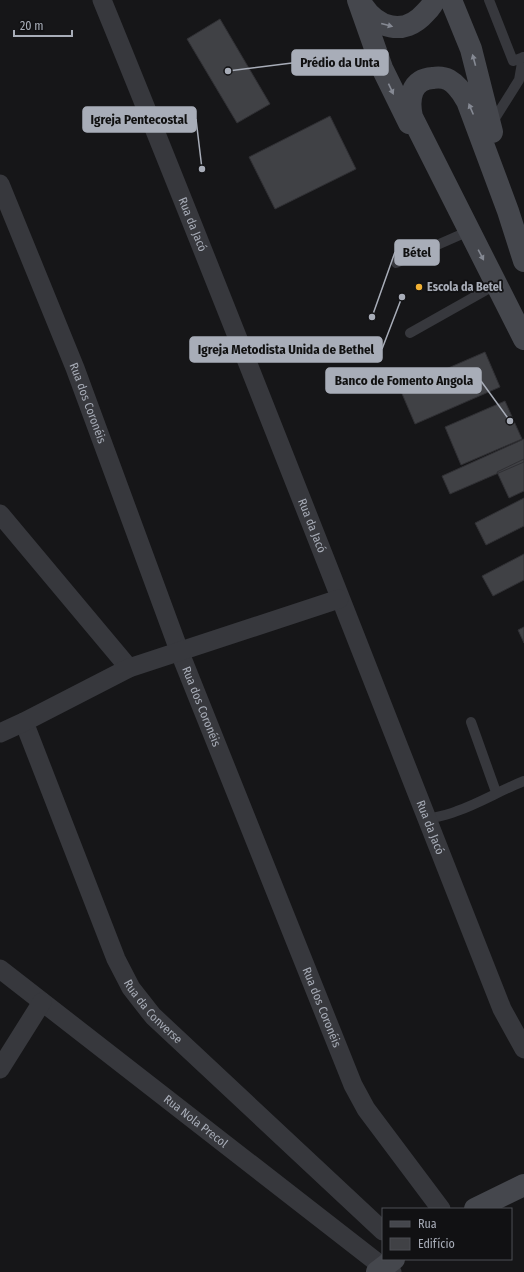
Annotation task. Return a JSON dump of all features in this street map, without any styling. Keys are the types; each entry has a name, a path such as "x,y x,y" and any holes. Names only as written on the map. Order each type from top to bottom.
{"main road":[{"path":"359,0 368,13 378,22 392,27 404,26 419,19 434,0"},
{"path":"359,0 382,68 399,106 457,208"},
{"path":"451,0 471,49 490,125 508,211"},
{"path":"524,261 508,211 467,101 458,86 448,79 428,78 420,81 411,93 409,103 412,117 524,339"},
{"path":"478,1208 524,1185"}],"street":[{"name":"Rua da Jacó","path":"102,0 204,249 502,1009 524,1049"},
{"name":"Rua dos Coronéis","path":"0,184 75,368 180,653 354,1085 366,1109 440,1208"},
{"path":"0,514 129,668"},
{"path":"0,733 129,668 180,653 340,599"},
{"name":"Rua da Converse","path":"24,722 116,959 131,988 153,1016 382,1230"},
{"name":"Rua Nola Precol","path":"0,969 386,1268"},
{"path":"0,1069 42,1002"}],"lane":[{"path":"489,0 513,61 524,57 521,81 490,125"},
{"path":"396,263 469,231"},
{"path":"410,333 497,284"},
{"path":"472,722 496,792"},
{"path":"427,819 456,812 481,802 496,792 524,781"}],"building":[{"path":"220,19 270,104 237,123 187,39"},
{"path":"330,116 356,169 275,209 249,157"},
{"path":"485,352 500,387 415,424 400,389"},
{"path":"505,401 522,439 461,465 445,427"},
{"path":"524,439 524,462 450,494 442,476"},
{"path":"524,459 524,491 509,498 497,472"},
{"path":"524,498 524,526 486,545 475,523"},
{"path":"524,554 524,580 493,596 482,576"},
{"path":"524,627 524,643 518,630"}],"place":[{"name":"Prédio da Unta","path":"228,71"},
{"name":"Igreja Pentecostal","path":"202,169"},
{"name":"Escola da Betel","path":"419,287"},
{"name":"Igreja Metodista Unida de Bethel","path":"402,297"},
{"name":"Bétel","path":"372,317"},
{"name":"Banco de Fomento Angola","path":"510,421"}]}
